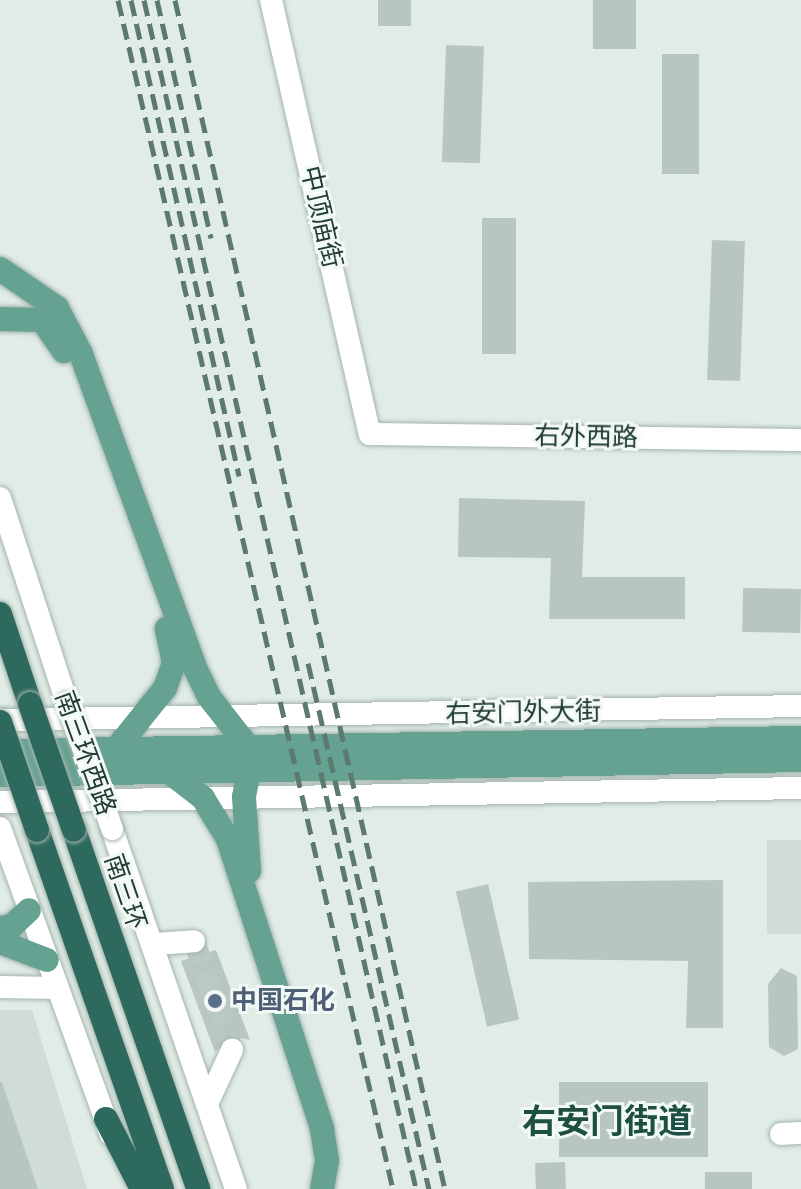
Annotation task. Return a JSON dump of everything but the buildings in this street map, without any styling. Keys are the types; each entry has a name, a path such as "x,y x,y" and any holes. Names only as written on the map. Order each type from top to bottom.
{"highway":[{"name":"南三环","path":"0,614 198,1189"},
{"path":"0,721 162,1189"},
{"path":"106,1119 142,1189"}],"main road":[{"path":"0,269 57,308 81,354 196,670 222,713 246,744"},
{"path":"0,319 8,315 42,320 61,343 174,648 165,688 148,714 116,749"},
{"name":"右安门外大街","path":"0,751 246,744 801,738"},
{"name":"右安门外大街","path":"0,775 801,760"},
{"path":"249,771 244,797 247,863 331,1133 339,1189"},
{"path":"169,772 203,798 228,839 322,1129 327,1161 322,1189"},
{"path":"0,928 12,926 29,910"},
{"path":"0,942 47,960"}],"street":[{"name":"中顶庙街","path":"271,0 370,434"},
{"name":"右外西路","path":"370,434 801,440"},
{"name":"南三环西路","path":"0,498 67,703 155,944 236,1189"},
{"path":"0,721 148,714 801,706"},
{"path":"0,802 801,788"},
{"path":"1,830 129,1189"},
{"path":"155,944 194,941"},
{"path":"0,987 56,988"},
{"path":"207,1104 232,1050"}],"shaded area":[{"path":"767,840 801,840 801,934 767,934"},
{"path":"0,1010 32,1010 87,1189 0,1189"}],"tunnel":[{"path":"194,941 232,1050"}],"railway":[{"path":"118,0 393,1189"},
{"path":"131,0 239,476"},
{"path":"144,0 416,1189"},
{"path":"157,0 211,238"},
{"path":"175,0 445,1189"},
{"path":"308,663 429,1189"}],"place":[{"name":"中国石化","path":"215,1001"}],"district":[{"name":"右安门街道","path":"607,1122"}]}
